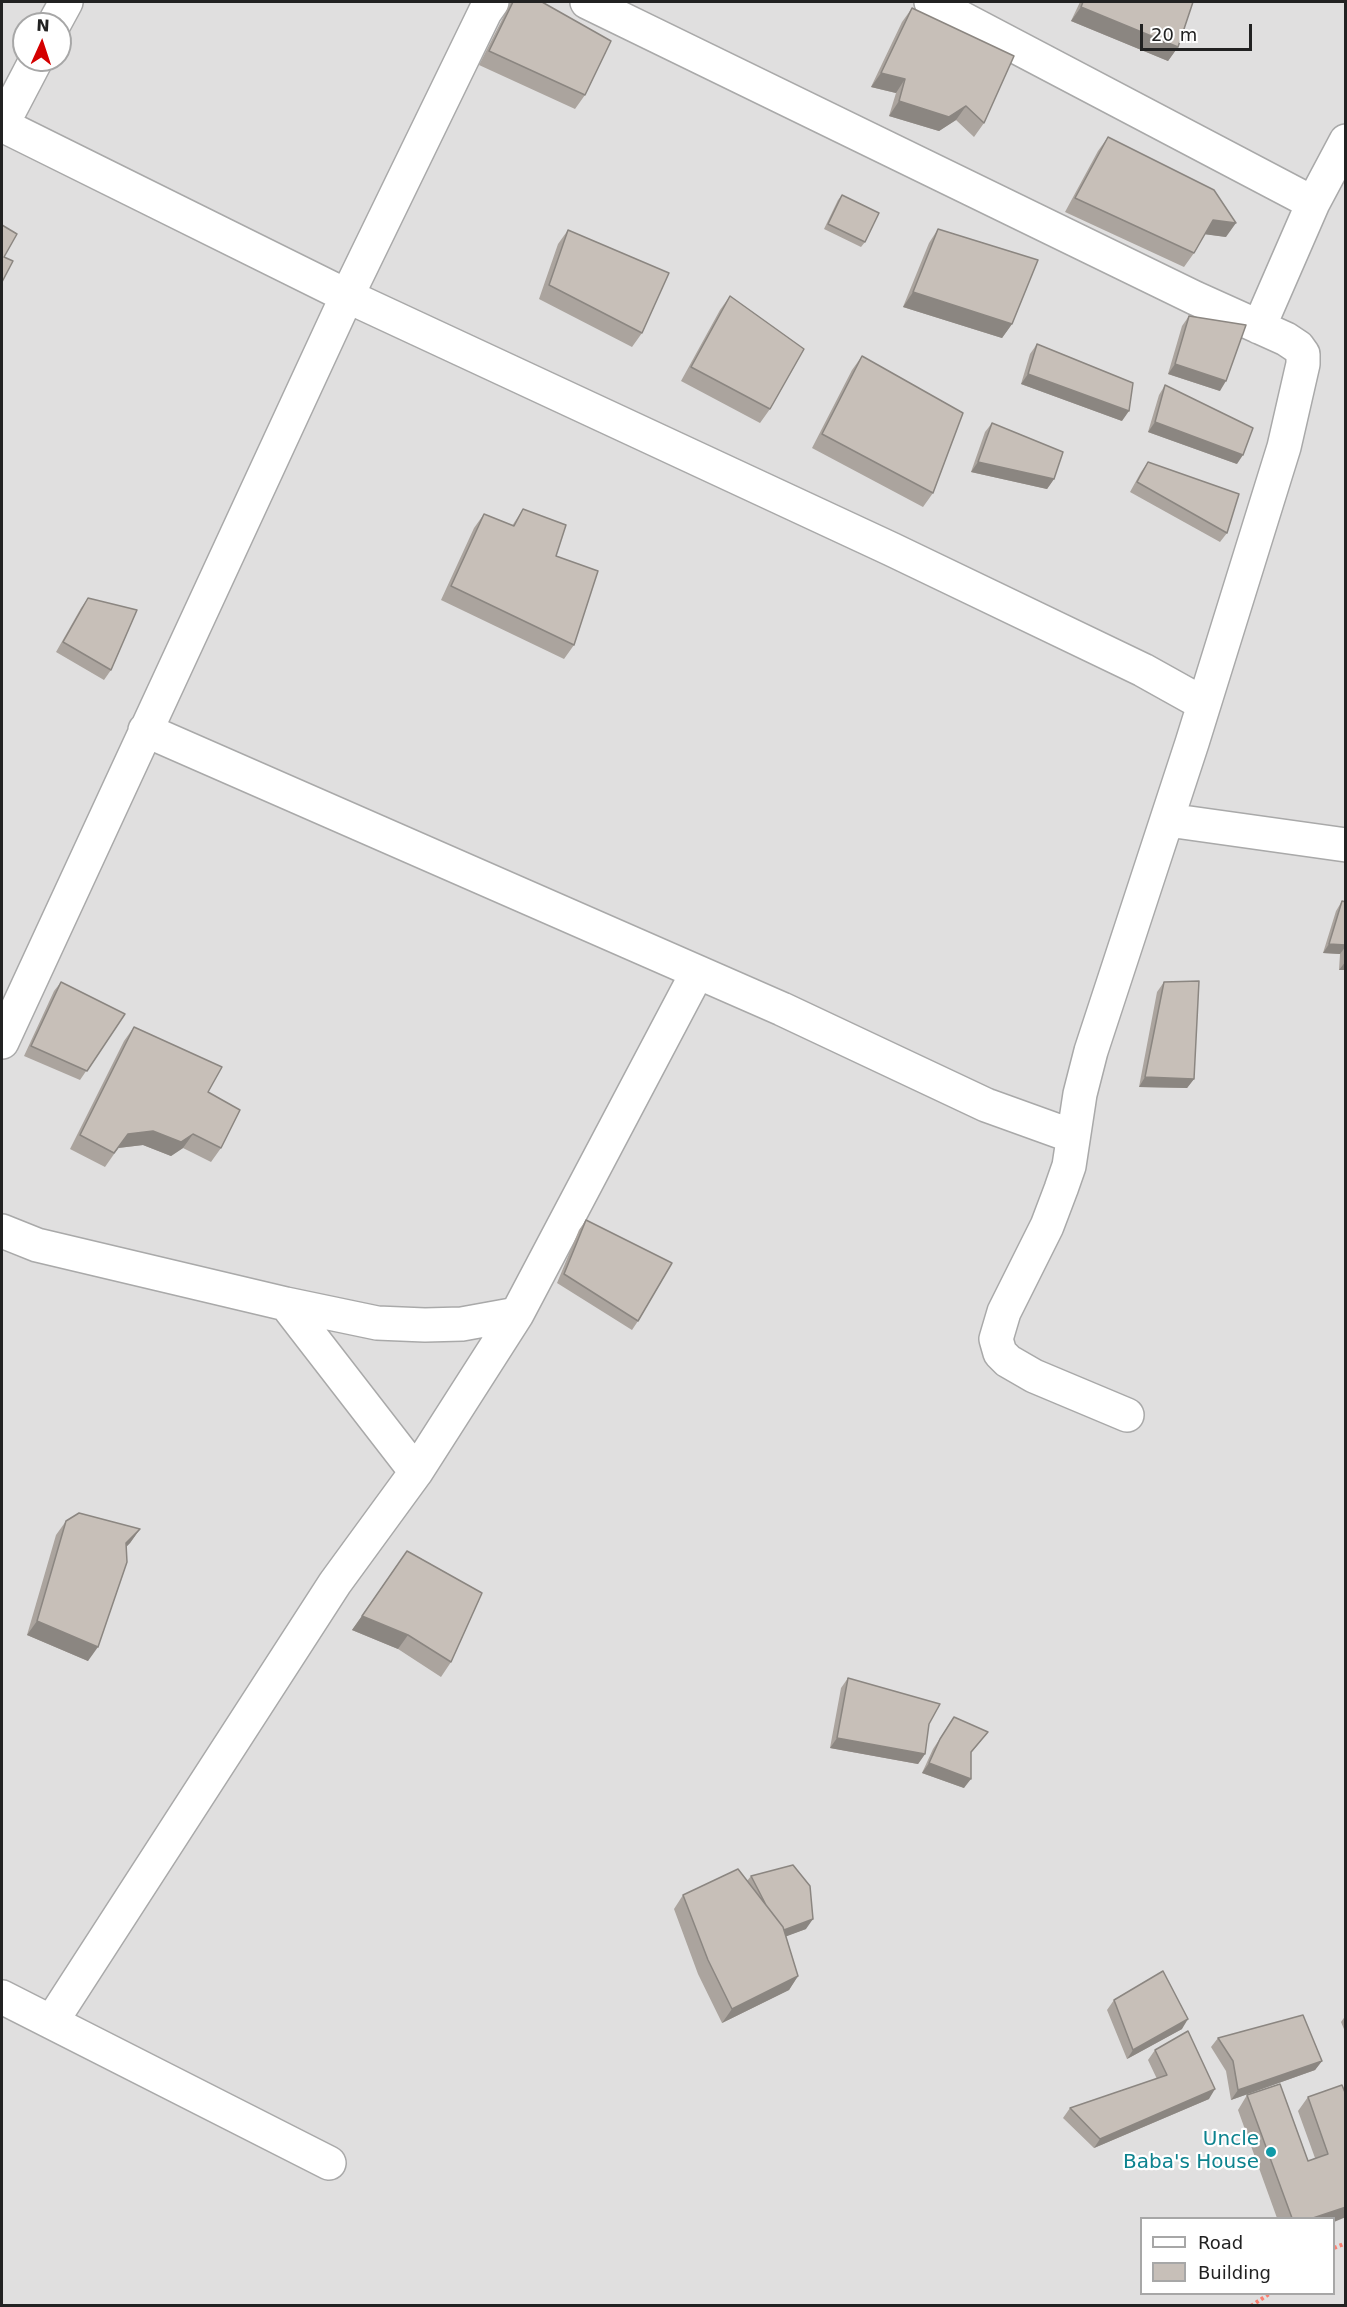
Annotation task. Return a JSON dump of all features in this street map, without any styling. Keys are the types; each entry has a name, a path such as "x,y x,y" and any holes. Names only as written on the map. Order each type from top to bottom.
{"street":[{"path":"2,1042 347,296 485,12 492,2"},
{"path":"587,2 1184,293 1286,339 1298,347 1303,354 1303,364 1284,447 1168,820 1092,1051 1080,1094 1068,1166 1061,1189 1047,1226 1004,1312 996,1339 1000,1353 1008,1361 1034,1376 1127,1415"},
{"path":"931,2 1313,203"},
{"path":"30,72 2,125 347,296 891,549 1143,670 1204,704"},
{"path":"1259,327 1313,203 1346,141"},
{"path":"145,729 782,1009 986,1105 1072,1136"},
{"path":"1168,820 1346,845"},
{"path":"52,2021 335,1583 416,1472 517,1314 698,973"},
{"path":"2,1231 37,1245 286,1304 377,1323 462,1324 517,1314"},
{"path":"286,1304 416,1472"},
{"path":"2,1997 329,2163"}],"path":[{"path":"1251,2306 1268,2295"}],"shaded area":[{"path":"2,2 1345,2 1345,2305 2,2305"}],"building":[{"path":"513,2 542,2 611,41 585,95 489,51"},
{"path":"1083,2 1193,2 1178,47 1081,7"},
{"path":"912,8 1014,56 984,123 966,106 949,117 899,101 905,79 881,73"},
{"path":"1108,137 1214,190 1236,223 1213,220 1194,253 1075,198"},
{"path":"842,195 879,213 865,242 828,224"},
{"path":"2,225 17,234 4,257 13,261 2,282"},
{"path":"938,229 1038,260 1012,324 913,292"},
{"path":"568,230 669,273 642,333 549,285"},
{"path":"730,296 804,349 770,409 691,367"},
{"path":"1189,316 1246,325 1226,381 1175,364"},
{"path":"1037,344 1133,383 1129,411 1028,374"},
{"path":"862,356 963,413 933,493 822,434"},
{"path":"1165,385 1253,428 1243,455 1155,422"},
{"path":"992,423 1063,452 1054,479 978,462"},
{"path":"1148,462 1239,494 1227,533 1137,482"},
{"path":"523,509 566,525 556,556 598,571 574,645 451,586 484,514 514,526"},
{"path":"88,598 137,610 111,670 63,642"},
{"path":"1342,901 1346,902 1346,945 1329,944"},
{"path":"1199,981 1194,1079 1145,1077 1164,982"},
{"path":"61,982 125,1014 87,1071 31,1046"},
{"path":"134,1027 222,1067 208,1092 240,1110 221,1148 193,1134 181,1142 153,1131 128,1134 114,1153 80,1135"},
{"path":"586,1220 672,1263 638,1321 564,1274"},
{"path":"79,1513 140,1529 126,1543 127,1562 98,1647 37,1621 66,1521"},
{"path":"407,1551 482,1593 451,1662 408,1635 362,1616"},
{"path":"848,1678 940,1704 929,1724 925,1754 837,1738"},
{"path":"954,1717 988,1732 971,1752 971,1779 929,1763"},
{"path":"793,1865 810,1886 813,1919 784,1930 766,1905 751,1876"},
{"path":"738,1869 783,1927 798,1976 732,2009 708,1960 683,1895"},
{"path":"1163,1971 1188,2019 1133,2050 1114,2000"},
{"path":"1303,2015 1322,2061 1238,2090 1233,2061 1218,2038"},
{"path":"1188,2031 1215,2089 1100,2139 1070,2108 1167,2075 1155,2050"},
{"name":"Uncle Baba's House","path":"1280,2084 1308,2161 1328,2154 1308,2097 1342,2085 1346,2095 1346,2207 1316,2217 1292,2217 1247,2095"}],"place":[{"name":"Uncle Baba's House","path":"1271,2152"}]}
